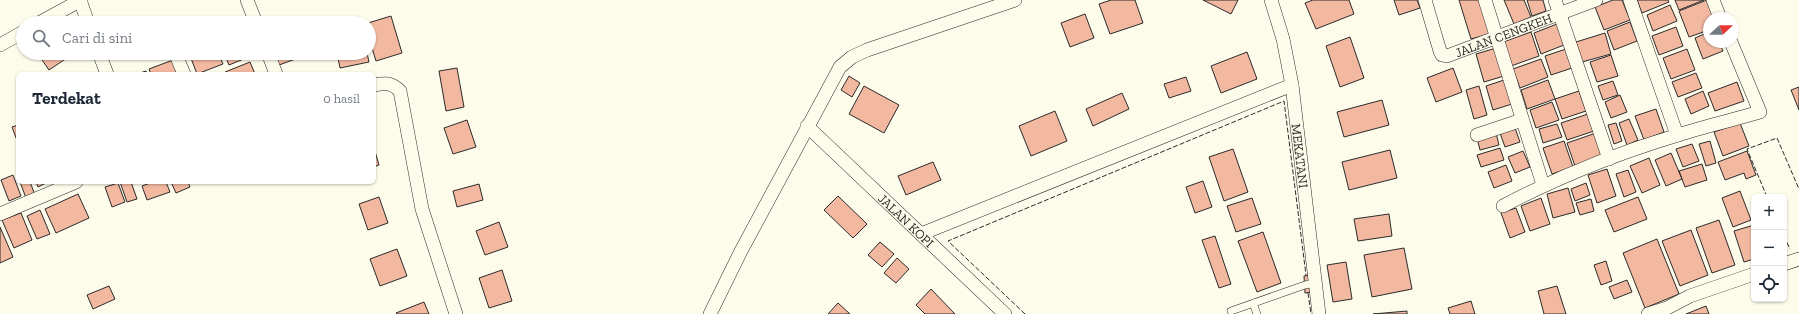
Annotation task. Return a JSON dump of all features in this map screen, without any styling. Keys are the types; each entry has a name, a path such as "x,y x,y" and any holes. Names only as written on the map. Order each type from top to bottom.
{"street":[{"path":"51,16 80,0 86,16"},
{"path":"247,0 253,16"},
{"path":"710,314 741,251 840,67 852,57 867,50 1016,0"},
{"name":"MEKATANI","path":"1271,0 1283,39 1292,84 1319,314"},
{"name":"JALAN CENGKEH","path":"1425,0 1442,55 1448,56 1596,0"},
{"path":"1485,0 1543,185"},
{"path":"1555,0 1609,159"},
{"path":"1630,0 1677,135"},
{"path":"1713,0 1718,12"},
{"path":"0,45 16,36"},
{"path":"1503,206 1543,185 1609,159 1677,135 1760,112 1733,48"},
{"path":"102,60 106,72"},
{"path":"178,60 183,72"},
{"path":"271,60 275,72"},
{"path":"376,85 387,82 400,91 422,209 456,314"},
{"path":"921,234 1292,84"},
{"path":"1477,135 1522,120"},
{"name":"JALAN KOPI","path":"807,126 1005,314"},
{"path":"0,214 68,184"},
{"path":"1787,263 1799,259"},
{"path":"1648,314 1668,311 1690,296 1751,275"}],"lane":[{"path":"1231,311 1304,285 1315,283"},
{"path":"1253,303 1256,314"}],"building":[{"path":"1111,0 1135,0 1143,23 1110,34 1099,4"},
{"path":"1203,0 1238,0 1231,14"},
{"path":"1313,0 1349,0 1354,14 1316,29 1305,3"},
{"path":"1394,0 1417,0 1420,8 1399,15"},
{"path":"1459,0 1483,0 1493,33 1471,39"},
{"path":"1504,0 1524,0 1531,17 1514,24"},
{"path":"1527,0 1543,0 1546,11 1532,16"},
{"path":"1613,0 1622,0 1630,20 1604,30 1595,7"},
{"path":"1637,0 1668,0 1669,2 1642,13"},
{"path":"1675,0 1704,0 1679,10"},
{"path":"1707,0 1712,12 1703,12 1703,32 1689,37 1679,11"},
{"path":"1670,5 1677,21 1653,31 1647,15"},
{"path":"1085,14 1094,38 1070,47 1061,23"},
{"path":"391,16 402,53 376,61 376,21"},
{"path":"1630,22 1637,41 1614,50 1607,31"},
{"path":"1557,24 1564,45 1541,54 1534,33"},
{"path":"1676,27 1683,46 1659,55 1652,36"},
{"path":"1531,32 1539,56 1511,66 1503,42"},
{"path":"1605,33 1611,54 1582,62 1576,42"},
{"path":"1703,35 1703,48 1722,48 1723,51 1703,59 1695,38"},
{"path":"1350,37 1364,78 1340,87 1326,46"},
{"path":"1496,48 1504,76 1484,82 1476,54"},
{"path":"1566,49 1572,68 1551,75 1545,56"},
{"path":"1687,49 1695,70 1671,79 1663,58"},
{"path":"1247,52 1257,79 1221,93 1211,66"},
{"path":"1611,55 1618,76 1597,82 1590,62"},
{"path":"1541,59 1548,77 1520,88 1513,69"},
{"path":"42,60 64,60 49,70"},
{"path":"173,60 177,72 150,72 149,69"},
{"path":"192,60 221,60 223,64 202,72 196,72"},
{"path":"227,60 241,60 229,65"},
{"path":"277,60 293,60 279,65"},
{"path":"338,60 369,60 369,62 340,68"},
{"path":"250,62 254,72 225,72"},
{"path":"457,68 464,107 446,111 439,71"},
{"path":"1453,68 1462,92 1436,102 1427,78"},
{"path":"1696,73 1702,88 1678,97 1672,82"},
{"path":"849,76 860,83 852,97 841,90"},
{"path":"1186,77 1191,91 1169,98 1164,84"},
{"path":"1504,80 1512,104 1493,110 1486,86"},
{"path":"1548,80 1555,99 1527,109 1521,90"},
{"path":"1613,81 1618,95 1603,100 1598,86"},
{"path":"1737,82 1744,101 1715,111 1708,93"},
{"path":"864,86 899,105 884,133 849,114"},
{"path":"1479,86 1487,115 1474,119 1466,90"},
{"path":"1799,87 1799,110 1791,90"},
{"path":"1579,91 1586,111 1562,119 1555,99"},
{"path":"1703,91 1709,106 1691,114 1685,99"},
{"path":"1122,93 1129,109 1093,126 1086,109"},
{"path":"1620,95 1627,112 1611,118 1605,102"},
{"path":"1382,100 1389,125 1344,137 1337,112"},
{"path":"1552,102 1559,120 1536,128 1530,110"},
{"path":"1656,109 1664,132 1644,140 1635,116"},
{"path":"1055,111 1067,141 1031,156 1019,126"},
{"path":"1588,114 1594,131 1567,140 1561,123"},
{"path":"1629,119 1638,140 1627,145 1619,123"},
{"path":"467,120 476,147 453,154 444,128"},
{"path":"1616,123 1622,141 1614,144 1608,125"},
{"path":"1740,123 1749,146 1723,156 1714,132"},
{"path":"1557,124 1562,137 1543,143 1539,129"},
{"path":"16,126 16,138 12,127"},
{"path":"1515,128 1520,142 1505,147 1500,133"},
{"path":"1496,133 1499,145 1480,150 1477,138"},
{"path":"1596,133 1604,156 1575,166 1567,143"},
{"path":"1564,141 1573,167 1552,174 1543,148"},
{"path":"1710,141 1716,163 1706,166 1699,144"},
{"path":"1692,144 1699,161 1683,167 1676,149"},
{"path":"1500,148 1504,160 1481,167 1477,155"},
{"path":"1233,149 1248,192 1224,201 1209,157"},
{"path":"1390,150 1397,178 1349,190 1342,162"},
{"path":"1523,151 1530,167 1515,173 1508,157"},
{"path":"1747,151 1756,175 1746,179 1744,173 1725,180 1718,162"},
{"path":"1671,153 1682,179 1666,186 1655,160"},
{"path":"376,155 379,165 376,166"},
{"path":"1649,158 1660,185 1642,193 1630,166"},
{"path":"933,162 941,180 906,195 898,176"},
{"path":"1702,164 1707,180 1685,187 1679,171"},
{"path":"1506,165 1512,181 1494,188 1488,172"},
{"path":"1607,169 1616,196 1597,203 1588,175"},
{"path":"1628,170 1636,192 1624,197 1616,174"},
{"path":"13,175 21,196 9,201 1,180"},
{"path":"1203,181 1212,207 1195,213 1186,187"},
{"path":"1586,183 1590,195 1575,201 1571,189"},
{"path":"21,184 31,184 35,195 26,198"},
{"path":"37,184 44,184 38,187"},
{"path":"118,184 125,202 112,207 105,187"},
{"path":"121,184 132,184 137,199 127,202"},
{"path":"148,184 167,184 170,192 147,200 142,186"},
{"path":"172,184 189,184 190,187 176,193"},
{"path":"479,184 483,200 457,207 453,191"},
{"path":"1568,188 1575,212 1553,218 1547,194"},
{"path":"1740,191 1751,220 1733,227 1722,198"},
{"path":"78,194 89,218 56,233 45,209"},
{"path":"838,196 867,224 853,238 824,210"},
{"path":"379,197 388,223 368,230 359,204"},
{"path":"1638,197 1647,219 1614,232 1605,210"},
{"path":"1252,198 1261,224 1236,232 1227,206"},
{"path":"1541,198 1550,224 1530,231 1521,206"},
{"path":"1591,199 1594,211 1580,215 1576,203"},
{"path":"1516,208 1525,232 1510,238 1501,213"},
{"path":"40,210 50,234 37,239 27,216"},
{"path":"21,213 32,240 14,248 2,220"},
{"path":"1389,214 1392,236 1358,241 1354,219"},
{"path":"1719,220 1735,265 1712,273 1696,228"},
{"path":"499,222 508,247 485,255 476,231"},
{"path":"1751,226 1751,260 1744,262 1734,231"},
{"path":"0,227 13,257 0,263"},
{"path":"1691,230 1708,275 1680,286 1662,241"},
{"path":"1263,232 1281,283 1257,292 1238,241"},
{"path":"1215,236 1231,284 1219,288 1202,240"},
{"path":"1657,239 1679,294 1645,308 1623,253"},
{"path":"880,242 894,254 882,267 868,255"},
{"path":"1404,248 1412,289 1372,297 1364,255"},
{"path":"397,249 407,276 380,286 370,259"},
{"path":"897,258 909,269 896,283 884,273"},
{"path":"1606,261 1612,281 1601,285 1594,265"},
{"path":"1346,262 1352,299 1333,302 1327,265"},
{"path":"502,270 512,301 489,308 479,278"},
{"path":"1310,275 1312,292 1305,293 1304,276"},
{"path":"1627,280 1632,292 1614,299 1609,287"},
{"path":"109,286 115,299 93,309 87,295"},
{"path":"1557,286 1566,314 1544,314 1538,291"},
{"path":"931,289 955,314 925,314 916,305"},
{"path":"1471,301 1475,314 1450,314 1448,308"},
{"path":"424,302 429,314 396,313"},
{"path":"838,303 850,314 828,314"},
{"path":"1706,306 1709,314 1686,314"},
{"path":"1407,311 1407,314 1373,314"}],"fence":[{"path":"1025,314 948,241 1284,101 1306,275"},
{"path":"1766,194 1747,149 1777,138 1799,189"},
{"path":"1787,242 1790,249"},
{"path":"1308,293 1311,314"}]}
